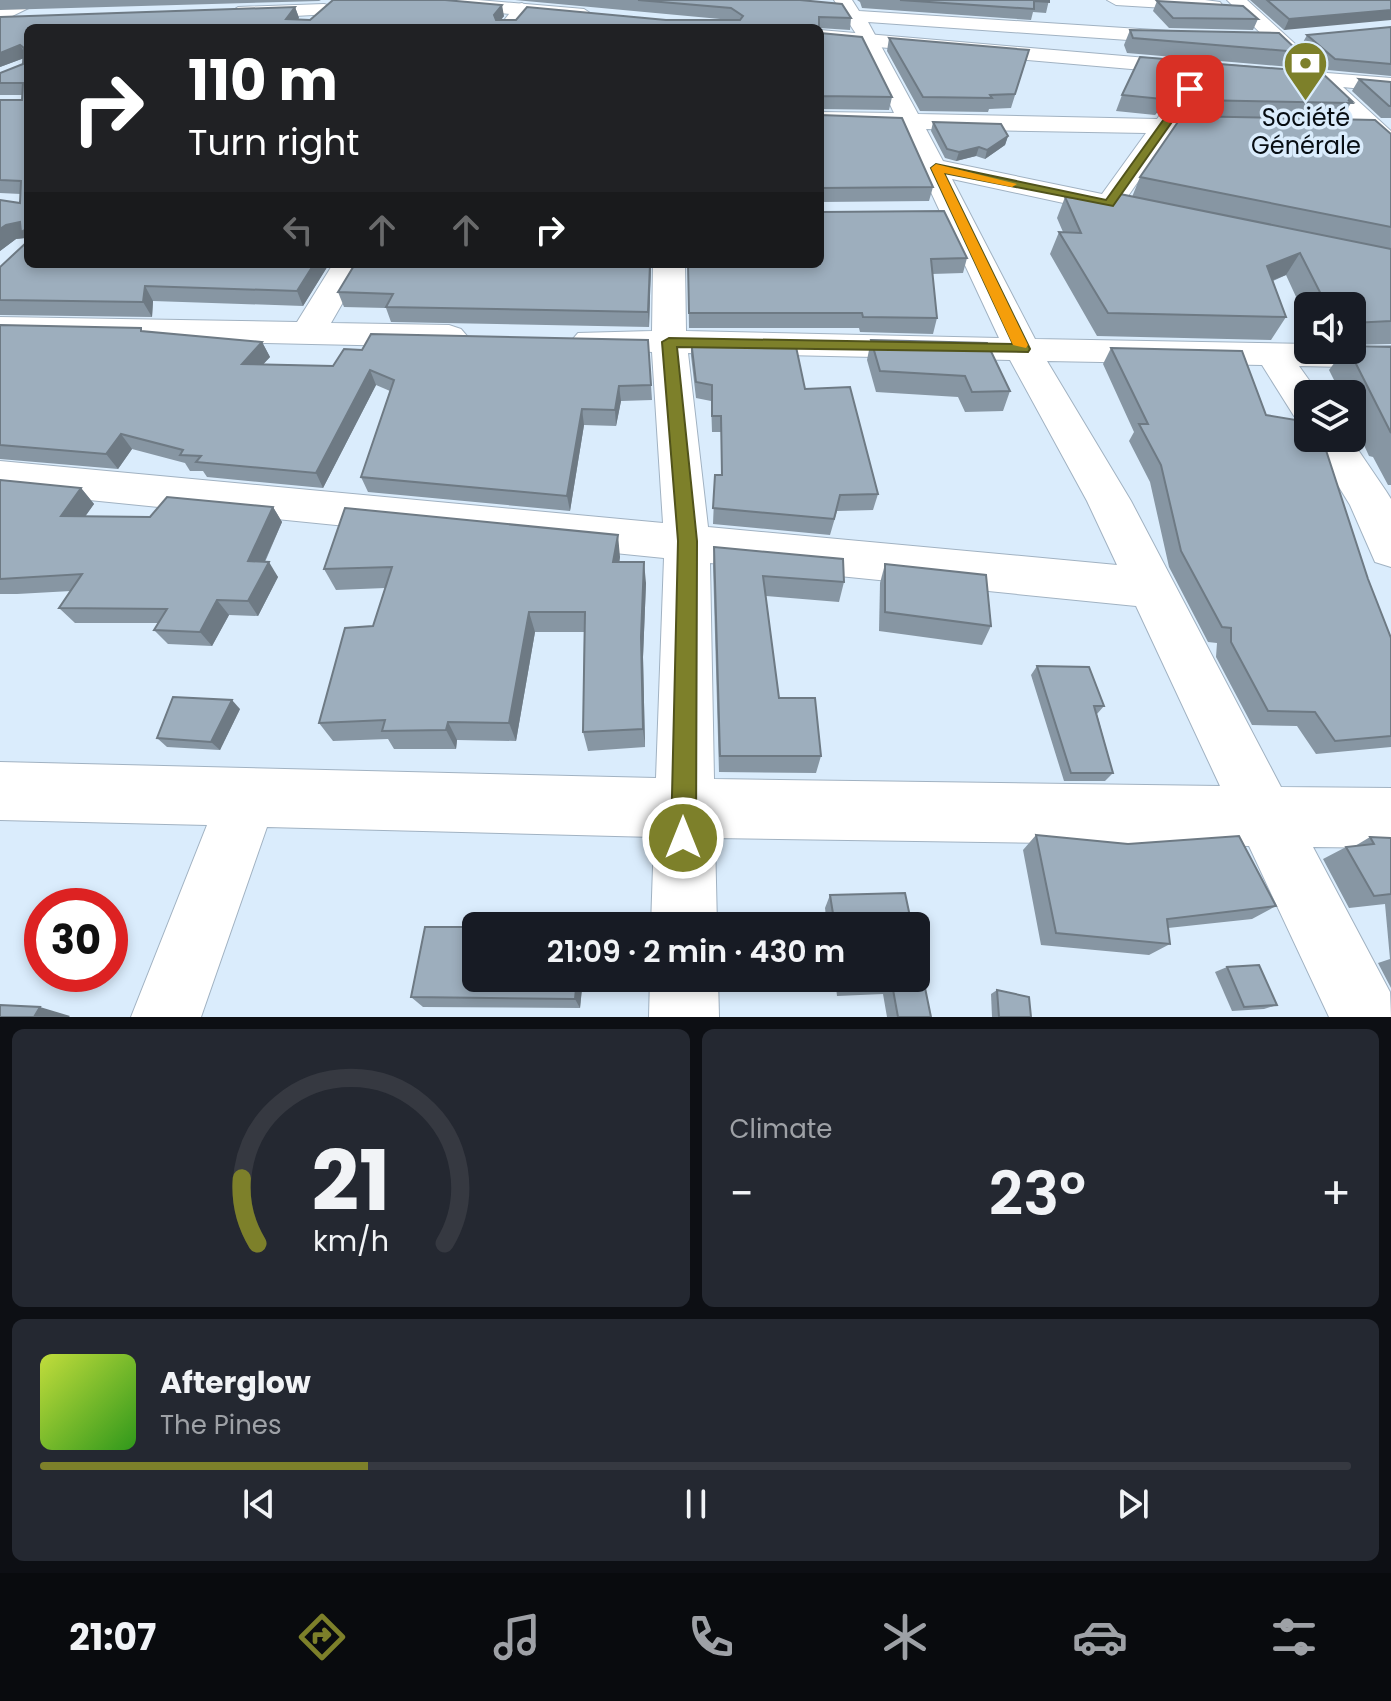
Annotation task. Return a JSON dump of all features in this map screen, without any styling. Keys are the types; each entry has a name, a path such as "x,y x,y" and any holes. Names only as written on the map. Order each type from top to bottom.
{"street":[{"path":"0,18 36,0"},
{"path":"417,0 611,17"},
{"path":"1116,0 1240,4 1374,132"},
{"path":"215,13 330,5"},
{"path":"307,24 330,5"},
{"path":"511,24 522,9"},
{"path":"849,14 1204,69 1391,85"},
{"path":"849,14 936,168 941,213 1109,501 1365,1017"},
{"path":"824,33 849,14 1140,37 1213,37"},
{"path":"0,18 45,18"},
{"path":"1240,38 1304,37"},
{"path":"1109,204 1204,69"},
{"path":"824,102 854,120"},
{"path":"824,119 1254,129"},
{"path":"936,168 1168,217"},
{"path":"308,332 347,268"},
{"path":"669,268 669,342 687,541 684,912"},
{"path":"0,327 481,337"},
{"path":"559,339 1391,357"},
{"path":"1274,356 1294,386"},
{"path":"1338,452 1371,502 1391,549"},
{"path":"0,476 1153,588"},
{"path":"0,791 683,808 1391,818"},
{"path":"166,1017 247,798"},
{"path":"684,992 684,1017"}],"building":[{"path":"333,0 445,0 502,5 494,15 496,20 516,20 527,7 666,20 740,20 743,16 731,8 638,0 800,0 842,4 851,18 819,17 819,24 24,24 24,48 20,45 0,53 0,17 295,7 286,19 310,20"},
{"path":"900,0 1049,0 1049,2 1034,1 1034,9"},
{"path":"1267,0 1391,0 1391,10 1289,19"},
{"path":"1157,1 1243,6 1258,19 1173,18"},
{"path":"1391,27 1391,64 1335,59 1307,35"},
{"path":"1130,30 1279,33 1299,52 1133,38"},
{"path":"824,33 862,37 892,97 824,96"},
{"path":"889,38 1029,50 1015,94 990,95 992,98 923,97"},
{"path":"24,48 24,230 21,232 20,222 0,229 0,200 20,203 21,181 0,180 0,100 22,100 23,83 0,83 0,73 23,64"},
{"path":"1140,57 1190,61 1162,99 1122,95"},
{"path":"1219,64 1321,72 1352,103 1194,100"},
{"path":"1359,79 1391,82 1391,106 1389,106"},
{"path":"824,115 902,118 933,187 824,188"},
{"path":"1182,116 1375,120 1391,134 1391,227 1140,177"},
{"path":"933,122 1001,124 1008,136 987,150 979,147 959,152 947,149"},
{"path":"1115,193 1391,249 1391,321 1366,322 1366,292 1320,292 1300,253 1267,266 1286,317 1108,313 1059,232 1081,233 1065,197 1109,201"},
{"path":"944,211 967,258 931,259 937,318 863,317 862,313 689,313 688,268 824,268 824,212"},
{"path":"24,245 24,268 311,268 297,291 145,286 143,302 0,300 0,267"},
{"path":"353,268 650,268 648,312 386,307 393,294 338,292"},
{"path":"0,325 141,328 141,331 262,342 242,364 333,366 344,349 362,350 371,334 648,340 651,385 619,386 615,410 582,409 567,496 361,477 394,380 370,370 316,473 196,462 201,456 180,455 183,450 121,434 106,454 0,445"},
{"path":"691,340 795,342 805,389 850,387 878,494 840,495 834,519 713,508 715,475 722,475 721,416 712,416 712,385 696,382"},
{"path":"871,340 987,343 1010,391 972,392 965,376 880,371"},
{"path":"1366,346 1391,347 1391,433 1366,380 1356,364 1366,364"},
{"path":"1111,348 1242,351 1266,415 1294,420 1294,452 1327,452 1368,579 1391,638 1391,736 1335,741 1315,712 1268,711 1231,642 1231,628 1222,627 1181,551 1161,465 1139,424 1148,424"},
{"path":"0,480 81,488 61,516 150,517 167,497 273,507 248,561 269,562 248,601 217,600 200,632 154,630 167,609 59,608 82,574 0,579"},
{"path":"345,508 618,535 613,562 644,562 641,637 643,729 583,732 585,612 529,612 509,723 448,722 446,730 382,731 385,720 319,723 345,628 373,626 392,567 324,569"},
{"path":"714,547 843,559 844,582 763,576 779,698 815,698 821,756 720,756"},
{"path":"885,564 986,575 991,626 885,612"},
{"path":"1037,666 1089,667 1104,706 1094,706 1113,773 1071,773"},
{"path":"173,697 232,700 211,742 157,738"},
{"path":"1036,835 1128,844 1239,836 1276,906 1167,919 1170,944 1056,933"},
{"path":"1370,837 1391,838 1391,894 1374,896 1346,847 1374,844"},
{"path":"905,893 909,912 833,912 830,895"},
{"path":"425,927 462,927 462,992 576,992 575,999 411,997"},
{"path":"1259,965 1277,1005 1244,1007 1227,967"},
{"path":"997,990 1029,997 1031,1017 999,1017"},
{"path":"893,992 926,992 931,1017 898,1017"},
{"path":"0,1005 40,1007 34,1017 0,1017"}],"slow traffic":[{"path":"1012,184 936,168 1020,345"}],"place":[{"name":"Société Générale","path":"1306,102"}],"route":[{"path":"683,838 687,541 669,342 1022,349 936,168 1109,204 1190,89"}]}
